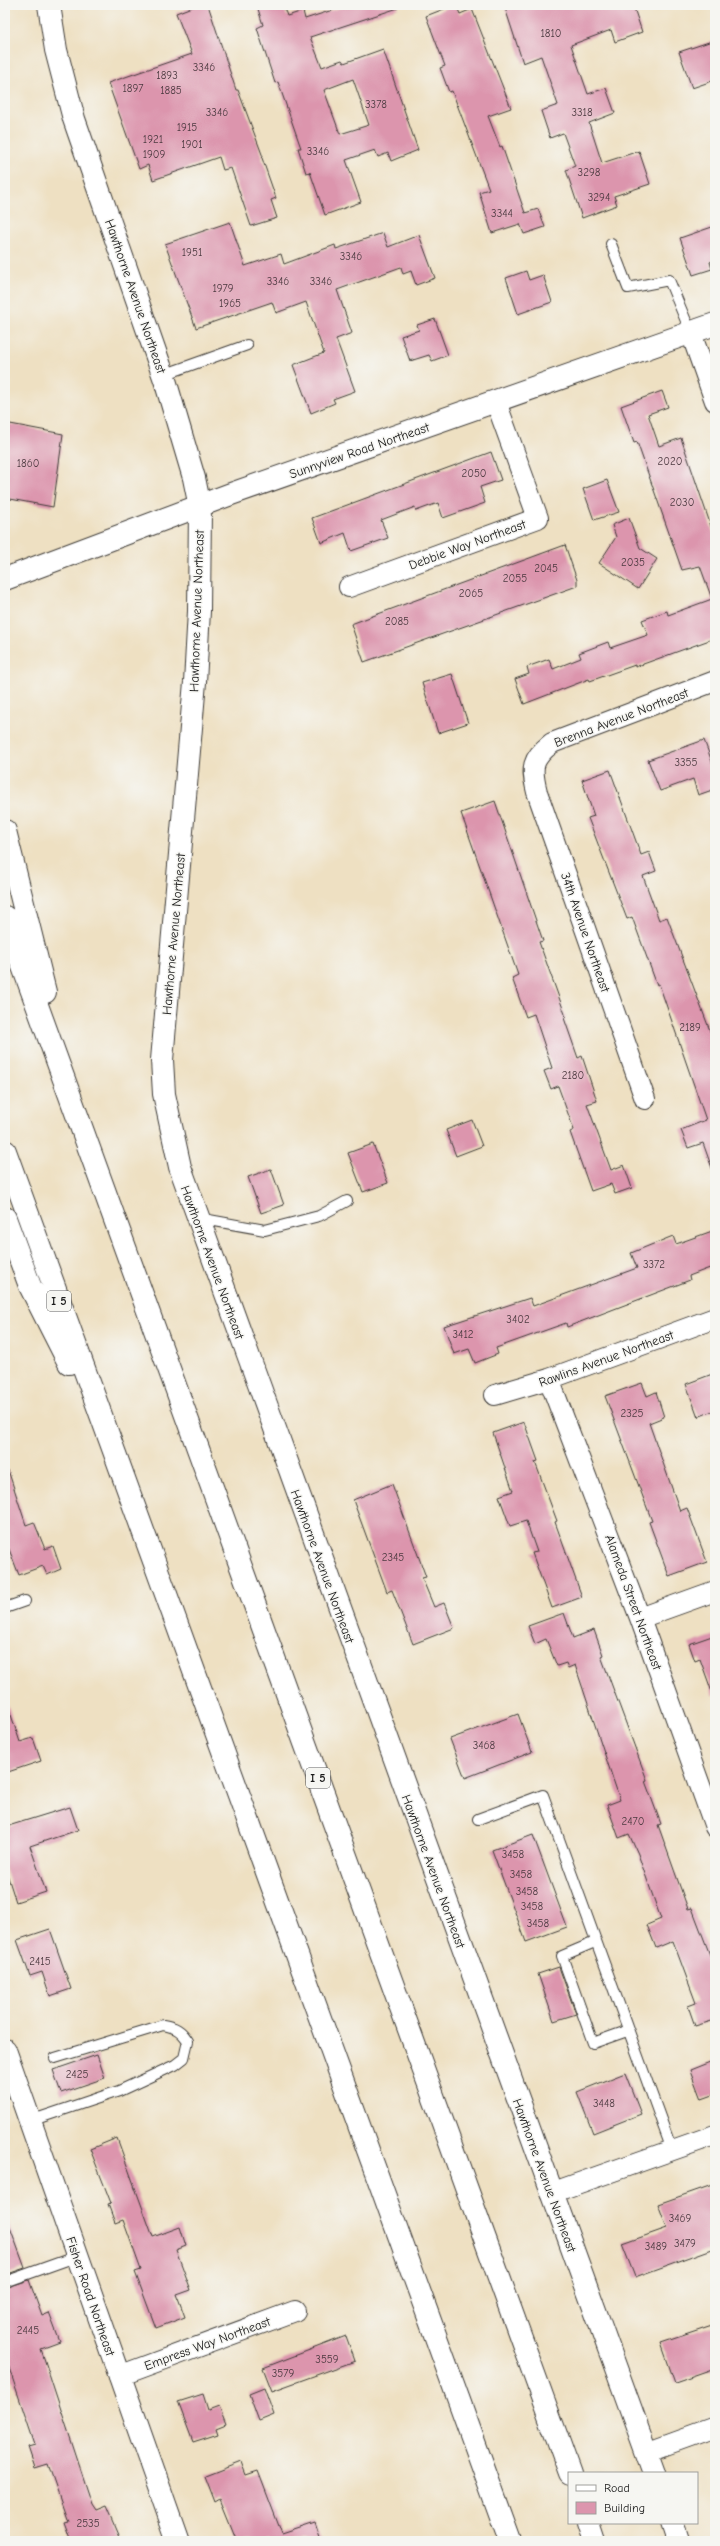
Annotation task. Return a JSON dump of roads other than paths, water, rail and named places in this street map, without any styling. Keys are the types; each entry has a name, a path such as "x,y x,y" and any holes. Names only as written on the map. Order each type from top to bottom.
{"main road":[{"name":"Hawthorne Avenue Northeast","path":"49,5 56,50 74,119 163,375 188,456 200,507 199,611 162,1060 164,1094 174,1146 198,1218 654,2472"},
{"name":"Sunnyview Road Northeast","path":"5,579 200,507 715,324"},
{"path":"5,830 22,893 66,1083"},
{"name":"I 5","path":"5,917 570,2472"},
{"name":"I 5","path":"5,1151 510,2541"},
{"name":"I 5","path":"5,1218 30,1286 114,1451"},
{"name":"Fisher Road Northeast","path":"5,2050 178,2541"},
{"path":"588,2524 594,2541"},
{"path":"672,2524 678,2541"}],"street":[{"path":"691,333 715,401"},
{"name":"Debbie Way Northeast","path":"349,587 538,518 496,402"},
{"name":"Brenna Avenue Northeast","path":"534,763 540,752 552,743 715,681"},
{"name":"34th Avenue Northeast","path":"534,763 533,775 537,792 645,1099"},
{"name":"Rawlins Avenue Northeast","path":"495,1395 549,1379 715,1318"},
{"name":"Alameda Street Northeast","path":"549,1379 640,1618 715,1826"},
{"path":"640,1618 715,1591"},
{"path":"551,2193 715,2135"},
{"name":"Empress Way Northeast","path":"119,2376 295,2311"},
{"path":"646,2452 715,2427"}],"lane":[{"path":"611,244 628,288 669,280 691,333"},
{"path":"163,375 247,345"},
{"path":"198,1218 265,1230 319,1216 347,1201"},
{"path":"5,1608 25,1601"},
{"path":"478,1819 543,1795 627,2031 672,2150"},
{"path":"596,1942 562,1956 593,2043 627,2031"},
{"path":"30,2121 119,2091 175,2065 184,2058 188,2041 178,2030 163,2025 56,2058"},
{"path":"5,2282 78,2256"}]}
